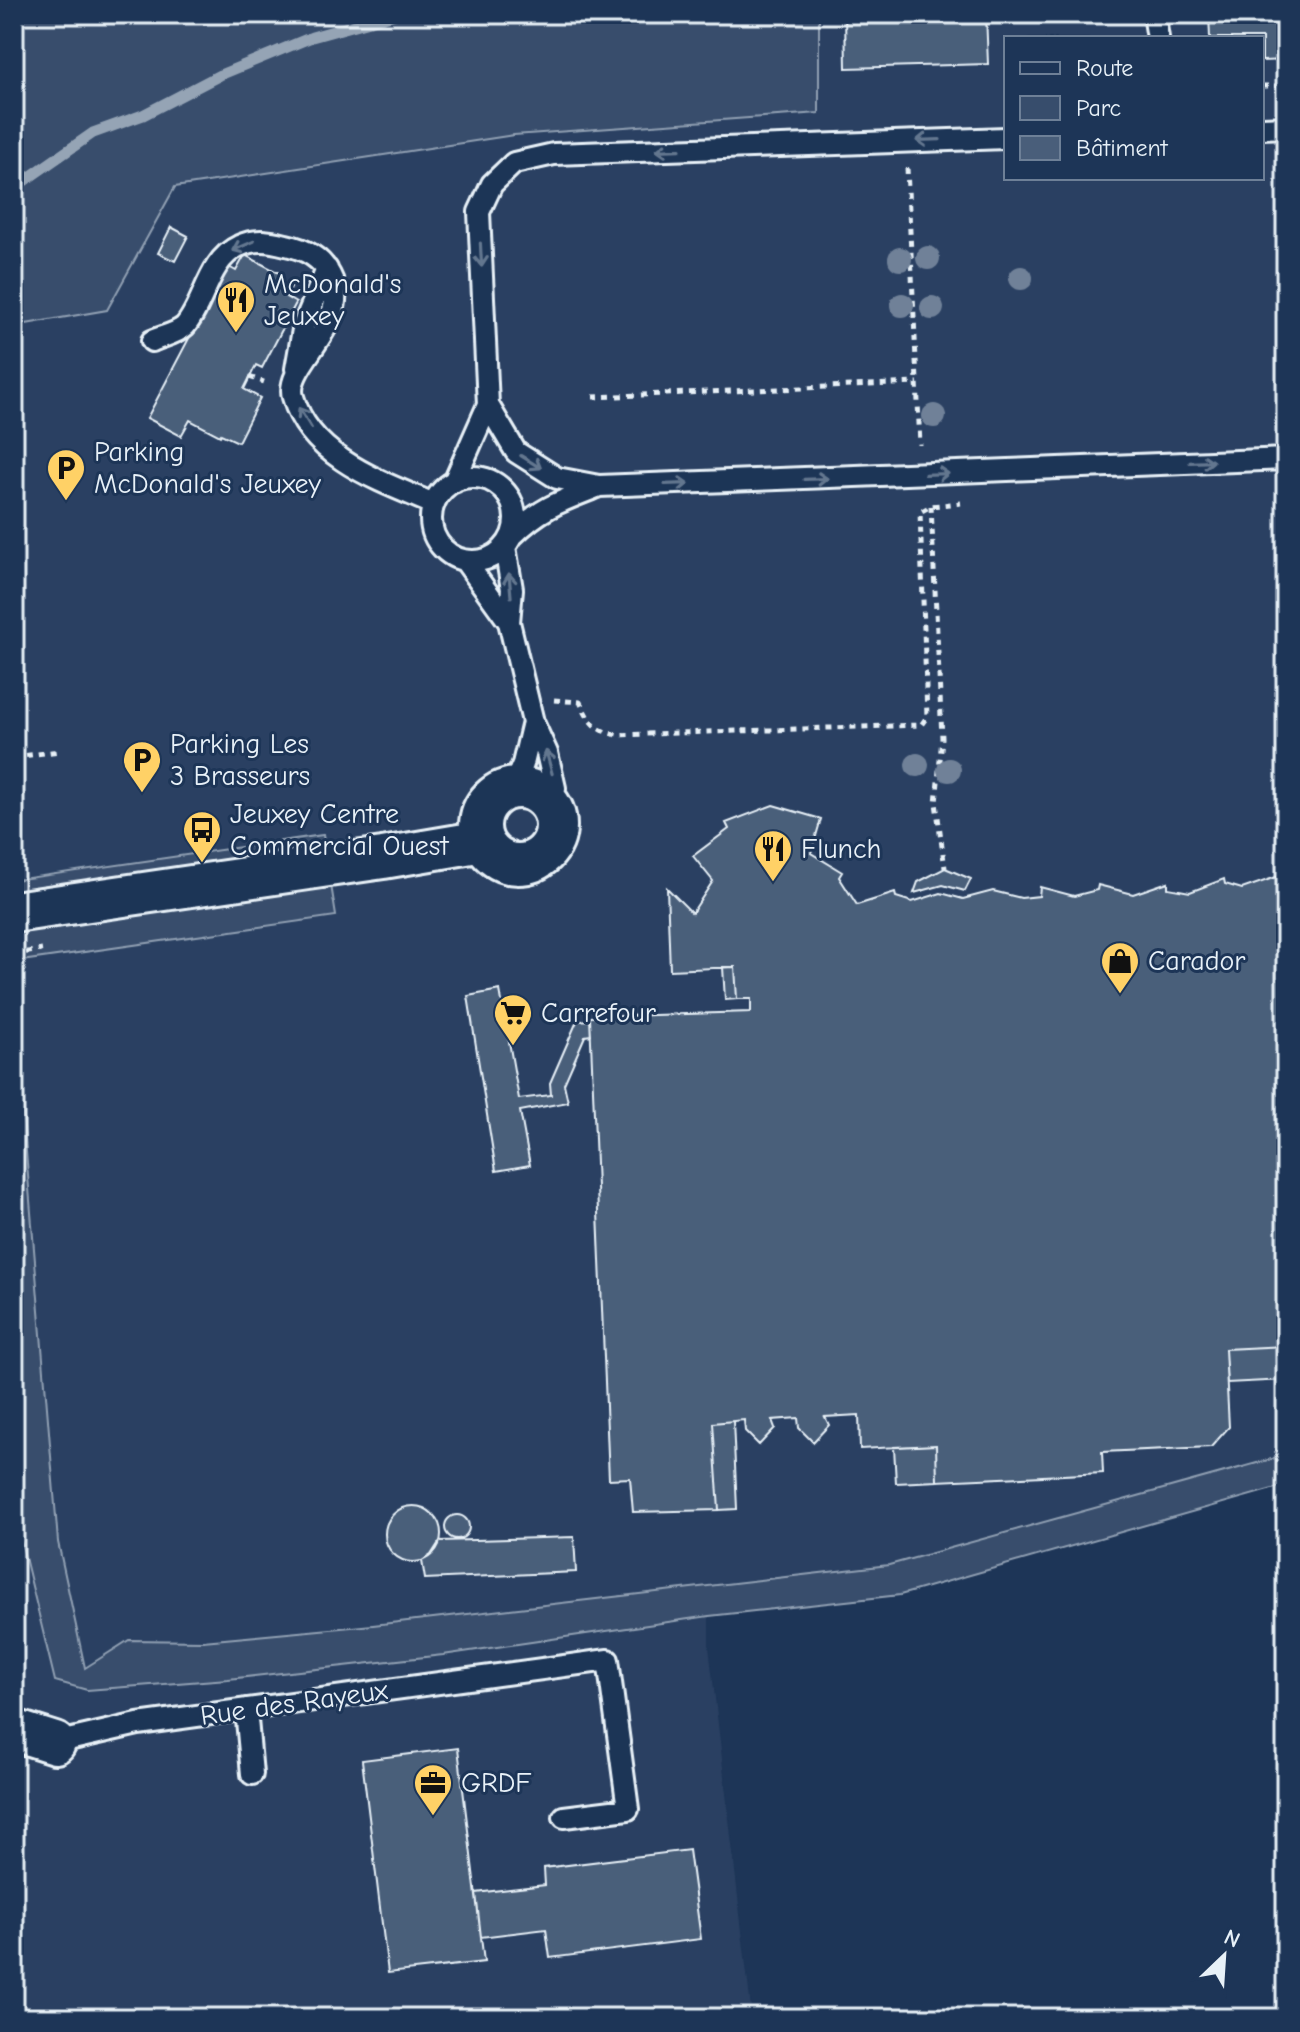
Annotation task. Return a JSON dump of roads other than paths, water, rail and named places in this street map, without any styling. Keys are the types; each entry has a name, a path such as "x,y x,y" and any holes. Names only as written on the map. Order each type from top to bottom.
{"street":[{"path":"513,787 527,788 550,803 557,818 556,834 550,848 538,859 525,864 500,860 483,841 481,816 496,794 513,787"},
{"path":"14,912 483,841"},
{"name":"Rue des Rayeux","path":"14,1730 55,1743"}],"lane":[{"path":"1154,14 1158,36"},
{"path":"1264,128 1286,127"},
{"path":"454,482 488,405 479,212 492,184 514,163 554,154 1004,138"},
{"path":"152,341 184,328 223,258 235,247 260,241 310,252 327,269 333,282 333,312 314,350 294,377 291,395 304,421 331,453 359,472 434,504"},
{"path":"488,405 516,452 557,478 599,486 1286,459"},
{"path":"509,622 465,561 442,548 435,537 431,515 434,504 445,487 454,482 479,477 502,488 515,510 508,542 512,589 509,622 531,714 547,753 555,788 550,803"},
{"path":"465,561 487,559 532,516 599,486"},
{"path":"513,787 523,764 531,714"},
{"name":"Rue des Rayeux","path":"55,1743 138,1724 608,1660 628,1809 564,1817"},
{"path":"246,1709 252,1774"}],"waterway":[{"path":"14,188 93,133 143,115 220,75 312,37 395,14"}],"place":[{"name":"McDonald's Jeuxey","path":"236,334"},
{"name":"Parking McDonald's Jeuxey","path":"66,502"},
{"name":"Parking Les 3 Brasseurs","path":"142,794"},
{"name":"Jeuxey Centre Commercial Ouest","path":"202,864"},
{"name":"Flunch","path":"773,883"},
{"name":"Carador","path":"1120,995"},
{"name":"Carrefour","path":"513,1047"},
{"name":"GRDF","path":"433,1817"}]}
